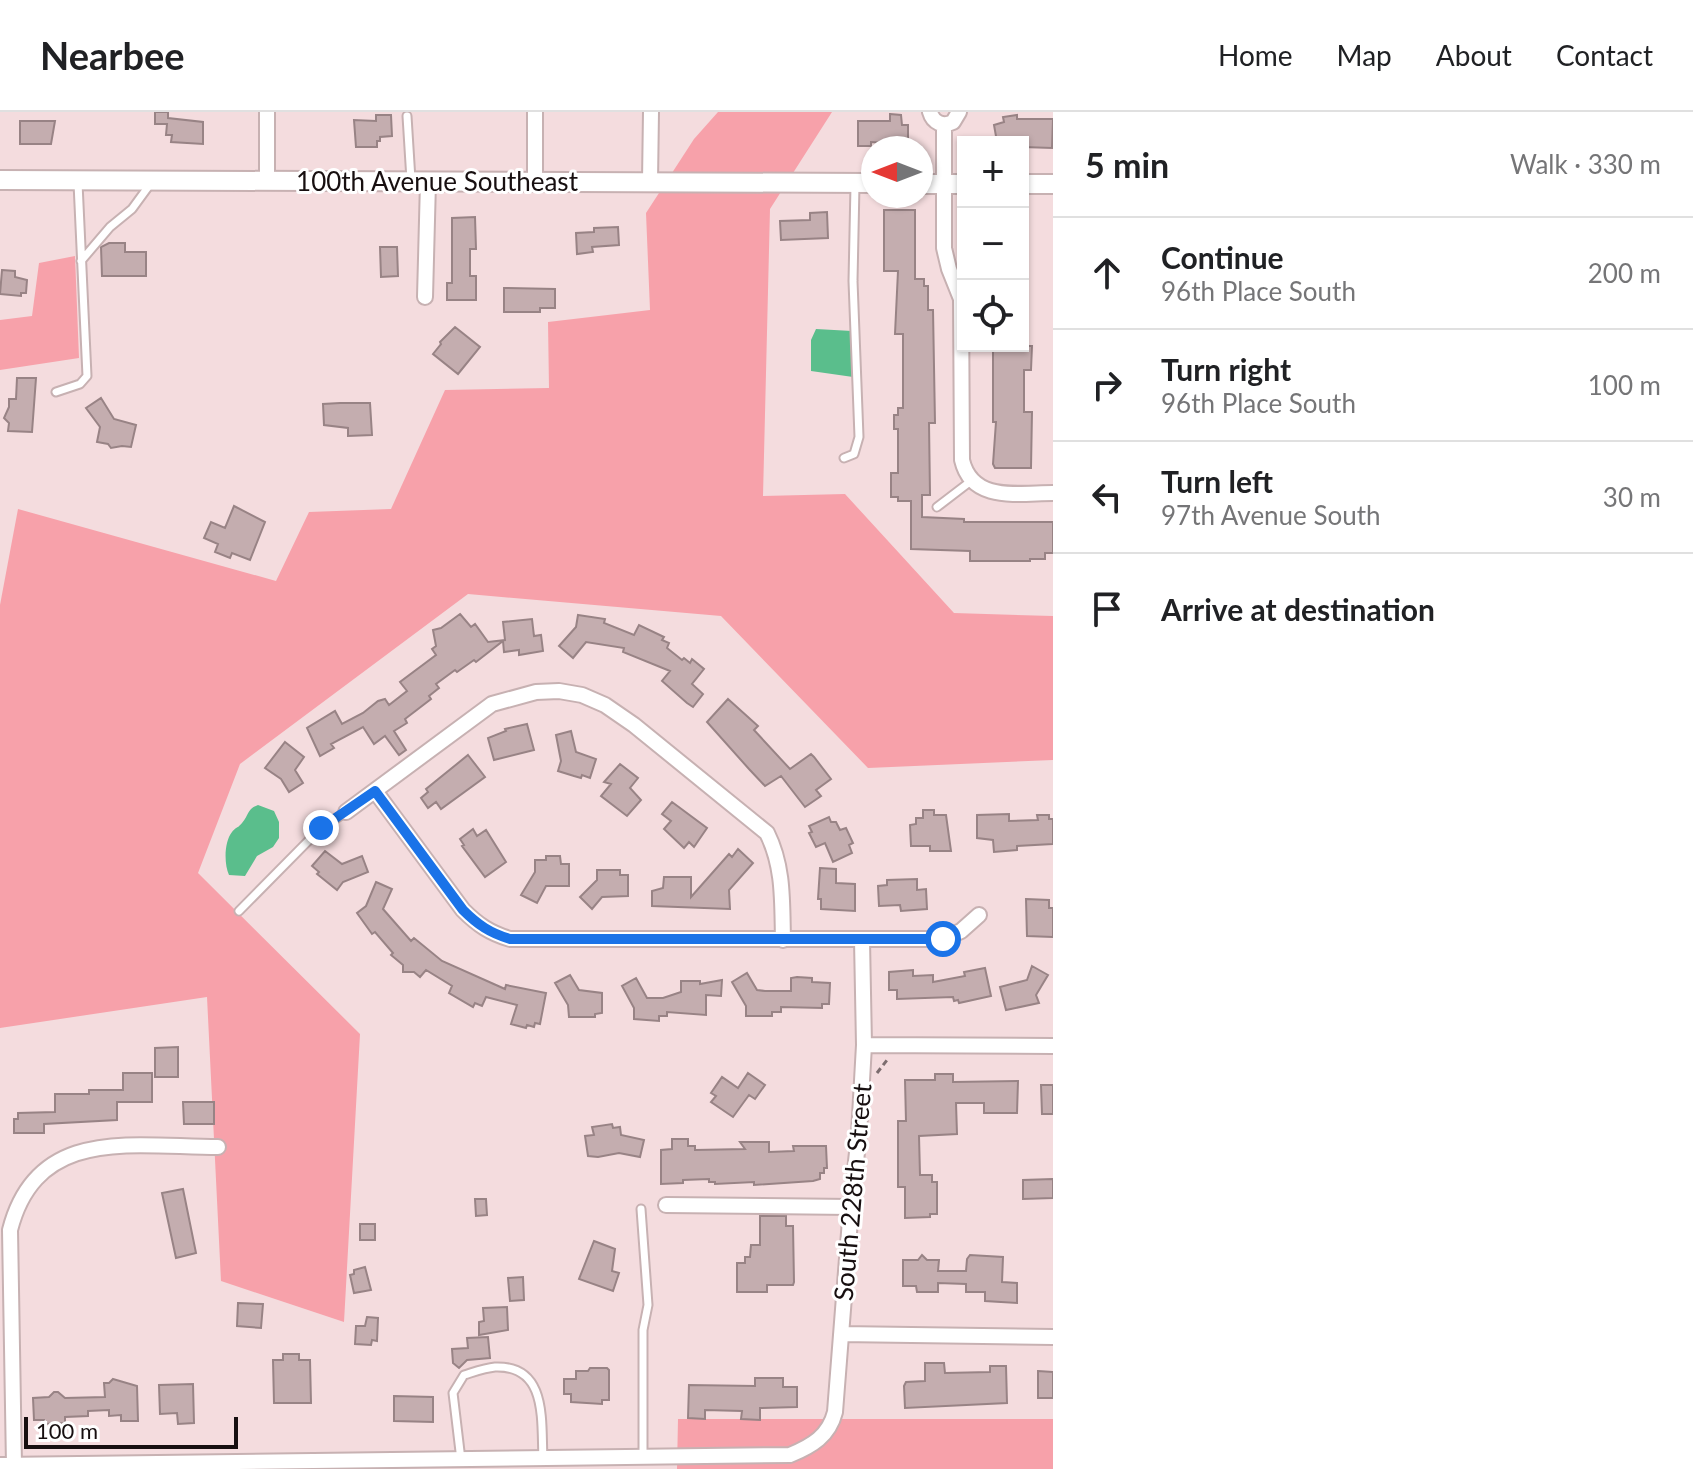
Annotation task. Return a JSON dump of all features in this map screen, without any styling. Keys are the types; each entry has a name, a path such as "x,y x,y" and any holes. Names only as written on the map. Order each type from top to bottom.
{"street":[{"path":"267,112 267,181"},
{"path":"535,112 535,182"},
{"path":"650,181 651,112"},
{"path":"930,112 935,120 944,125 953,122 959,112"},
{"path":"944,125 945,257 961,299 964,471 971,481 991,492 1053,493"},
{"name":"100th Avenue Southeast","path":"0,180 861,183"},
{"path":"419,182 425,297"},
{"path":"933,184 957,184"},
{"path":"1029,184 1053,184"},
{"path":"346,812 492,704 536,692 559,691 582,695 605,705 634,725 767,833 776,850 781,870 783,940"},
{"path":"375,791 463,910 478,925 510,939 943,939 961,931 979,915"},
{"name":"South 228th Street","path":"643,1457 790,1455 820,1439 831,1428 835,1412 859,1134 864,1045 862,940"},
{"path":"864,1045 1053,1046"},
{"path":"218,1147 99,1147 67,1155 34,1180 14,1214 10,1230 6,1305 7,1465 409,1465 461,1460 543,1464 643,1457"},
{"path":"666,1205 851,1207"},
{"path":"841,1334 1053,1337"}],"lane":[{"path":"407,116 419,182"},
{"path":"56,392 80,384 87,376 78,180"},
{"path":"81,261 110,227 132,209 152,181"},
{"path":"844,458 854,454 859,437 853,281 861,208"},
{"path":"937,507 971,481"},
{"path":"239,911 321,828 346,812"},
{"path":"641,1209 648,1305 643,1330 643,1457"},
{"path":"461,1460 453,1393 464,1375 494,1367 527,1375 536,1389 543,1464"}],"path":[{"path":"875,1076 887,1060 911,1044"}],"shaded area":[{"path":"718,112 832,112 770,209 763,496 845,494 954,613 1053,616 1053,760 868,768 721,616 468,594 240,764 198,873 360,1034 344,1322 221,1281 207,997 0,1028 0,605 18,509 276,581 309,512 391,509 445,390 549,388 548,322 650,310 646,213 694,139"},
{"path":"75,256 79,358 0,370 0,320 32,316 39,263"},
{"path":"816,329 852,331 853,377 811,371 811,340"},
{"path":"258,805 274,811 279,822 279,838 273,847 257,856 245,876 229,875 226,853 229,836 250,810"},
{"path":"678,1419 1053,1419 1053,1469 677,1469"}],"building":[{"path":"155,112 168,112 168,118 203,122 203,144 171,142 172,135 166,135 167,124 155,124"},
{"path":"890,114 901,115 902,125 908,125 908,136 861,136 861,146 858,146 858,121 890,121"},
{"path":"376,115 391,115 392,136 380,137 377,147 356,147 354,120 376,121"},
{"path":"1017,115 1017,119 1053,119 1052,148 1029,147 1029,136 996,136 994,125 1004,122 1003,117"},
{"path":"20,121 55,121 51,144 20,144"},
{"path":"884,210 915,210 915,279 924,279 924,286 928,286 928,310 933,310 935,423 929,423 930,495 922,495 922,517 964,519 964,522 1053,522 1053,553 1045,553 1045,559 970,561 970,551 911,549 911,501 898,501 898,497 891,497 891,473 898,473 898,429 894,429 894,415 898,415 898,408 903,408 903,334 895,334 898,271 884,271"},
{"path":"827,212 828,238 781,240 780,221 810,220 810,213"},
{"path":"475,217 476,249 470,249 470,276 476,276 476,300 447,300 447,283 452,283 452,218"},
{"path":"618,227 619,245 592,247 593,252 577,254 576,233 594,232 594,228"},
{"path":"109,243 125,243 125,252 146,252 146,276 102,276 101,247"},
{"path":"380,247 397,247 398,276 381,277"},
{"path":"2,270 15,271 15,277 27,280 26,293 21,293 21,296 0,294"},
{"path":"504,288 555,289 555,308 540,308 540,312 504,312"},
{"path":"455,327 480,347 458,374 433,354"},
{"path":"1029,346 1032,346 1031,370 1024,370 1024,412 1032,412 1031,468 995,468 996,422 993,422 993,352 1029,352"},
{"path":"17,378 36,378 32,432 8,431 9,423 4,418 9,399 16,399"},
{"path":"101,398 114,419 136,425 131,447 111,448 108,444 97,442 100,427 86,408"},
{"path":"370,403 372,435 348,436 348,428 324,425 323,404"},
{"path":"234,506 265,522 250,560 232,553 230,558 215,552 218,544 204,538 211,522 225,528"},
{"path":"460,614 471,627 475,624 488,642 505,640 503,622 532,619 534,636 541,635 543,651 519,655 519,650 504,652 503,641 476,662 474,660 457,672 455,670 436,684 439,688 429,696 431,699 405,719 407,723 394,731 406,750 399,755 385,736 374,744 363,727 331,744 334,748 320,756 307,728 335,711 342,724 378,701 385,699 389,705 407,691 400,682 436,655 432,649 436,646 433,630"},
{"path":"578,615 605,619 604,623 634,635 639,625 664,637 662,640 669,643 667,648 682,660 684,658 690,663 692,659 704,669 692,684 703,694 693,707 662,681 670,671 623,652 624,648 586,642 573,658 559,646 576,627"},
{"path":"728,699 758,726 754,730 790,769 811,754 814,757 831,779 816,790 821,796 805,807 781,776 765,786 707,722"},
{"path":"527,724 534,750 494,760 488,738 505,729"},
{"path":"571,731 576,752 596,759 590,778 558,771 561,761 556,735"},
{"path":"285,742 304,757 295,770 303,783 289,792 281,779 265,768"},
{"path":"468,755 485,777 441,809 436,802 428,808 421,798 428,792 426,789"},
{"path":"620,764 638,778 630,788 641,800 627,816 601,796 611,784 604,782"},
{"path":"672,802 707,828 694,847 689,842 684,848 664,829 671,821 662,814"},
{"path":"923,810 934,810 934,815 946,815 951,851 930,851 930,846 911,846 910,825 916,824 916,818 923,818"},
{"path":"1009,814 1009,821 1038,820 1037,815 1049,815 1049,819 1053,819 1053,844 1017,846 1017,850 994,852 993,840 977,838 977,815"},
{"path":"829,817 840,830 846,828 853,843 849,845 852,853 833,862 825,843 816,847 809,833 812,832 809,826"},
{"path":"473,829 477,836 486,830 506,862 485,877 460,839"},
{"path":"738,849 753,863 729,890 730,909 652,906 652,891 663,888 664,877 691,877 691,897 729,854 732,857"},
{"path":"325,851 342,864 362,856 368,872 343,882 337,890 312,866"},
{"path":"546,856 560,856 561,864 569,864 569,886 546,886 537,903 521,895 535,872 535,860 546,860"},
{"path":"820,868 836,869 836,883 855,884 855,911 821,909 821,899 818,899"},
{"path":"597,870 620,870 620,875 628,875 628,896 602,897 592,909 580,897 597,880"},
{"path":"917,879 917,890 926,889 927,909 901,911 900,905 879,906 878,886 887,885 887,880"},
{"path":"376,882 392,889 383,909 411,941 414,938 442,961 505,989 506,985 546,993 540,1024 535,1023 534,1027 527,1025 526,1028 511,1024 517,1005 486,997 482,1006 475,1003 473,1007 449,993 452,986 426,970 420,977 414,972 403,972 403,965 391,955 393,953 375,932 372,934 357,913 366,906"},
{"path":"1026,899 1049,900 1049,908 1053,908 1053,937 1027,936"},
{"path":"1032,966 1048,975 1036,995 1039,1003 1006,1010 1000,987 1027,980"},
{"path":"985,968 991,996 959,1003 953,997 897,999 897,990 889,990 889,972 913,970 913,976 933,975 933,982 965,976 964,972"},
{"path":"747,973 757,990 765,991 791,991 791,978 797,977 830,983 829,1004 822,1004 822,1008 781,1007 781,1012 772,1012 772,1016 746,1016 746,1006 732,982"},
{"path":"570,975 579,990 602,993 602,1013 595,1014 595,1017 569,1017 568,1005 555,983"},
{"path":"636,978 647,998 663,998 681,992 681,981 700,981 700,984 722,980 721,996 706,995 706,1015 667,1012 667,1016 659,1016 659,1021 634,1019 634,1008 622,986"},
{"path":"178,1047 178,1077 155,1077 155,1048"},
{"path":"123,1073 152,1073 152,1102 117,1102 117,1120 44,1124 44,1133 14,1133 14,1119 18,1119 18,1113 55,1112 55,1094 123,1090"},
{"path":"748,1073 765,1085 755,1099 749,1095 733,1117 711,1102 716,1096 711,1093 722,1077 738,1088"},
{"path":"935,1074 953,1074 953,1082 1018,1081 1017,1113 984,1113 984,1103 956,1103 957,1134 919,1136 920,1175 932,1175 932,1182 937,1182 937,1214 905,1218 905,1187 898,1187 898,1121 906,1121 905,1080 935,1080"},
{"path":"1041,1085 1053,1085 1053,1114 1042,1114"},
{"path":"183,1102 214,1102 214,1124 184,1124"},
{"path":"612,1124 613,1128 620,1127 621,1135 644,1140 640,1157 619,1153 588,1156 585,1136 594,1135 592,1127"},
{"path":"672,1139 688,1139 688,1146 695,1146 695,1150 745,1149 740,1142 769,1142 769,1152 794,1151 793,1146 826,1146 827,1168 820,1173 820,1179 813,1181 754,1185 754,1182 715,1184 709,1179 661,1184 661,1150 672,1149"},
{"path":"1053,1179 1053,1198 1023,1199 1023,1180"},
{"path":"183,1189 196,1253 176,1258 162,1193"},
{"path":"475,1199 486,1199 487,1215 476,1216"},
{"path":"760,1216 786,1216 786,1226 793,1226 794,1282 793,1285 767,1285 767,1292 737,1292 737,1263 745,1263 745,1257 750,1257 751,1245 760,1245"},
{"path":"360,1224 375,1224 375,1240 360,1240"},
{"path":"594,1241 615,1249 612,1271 619,1273 613,1291 579,1279"},
{"path":"922,1255 927,1260 939,1260 938,1271 966,1271 970,1255 1003,1257 1002,1282 1017,1283 1017,1303 985,1301 985,1292 966,1292 966,1284 938,1283 938,1292 917,1292 916,1286 903,1286 903,1260 918,1260"},
{"path":"365,1267 371,1290 354,1293 350,1275 354,1274 354,1270"},
{"path":"523,1277 524,1300 510,1301 508,1278"},
{"path":"238,1303 263,1304 261,1328 237,1326"},
{"path":"507,1307 508,1330 479,1335 479,1322 484,1321 483,1308"},
{"path":"367,1317 378,1318 377,1341 372,1340 371,1345 355,1344 356,1326 365,1326"},
{"path":"488,1337 490,1358 467,1360 459,1368 453,1363 452,1349 468,1348 467,1338"},
{"path":"283,1354 299,1354 299,1360 310,1360 311,1403 274,1403 273,1360 283,1360"},
{"path":"925,1363 944,1363 945,1373 990,1372 990,1366 1006,1366 1007,1403 905,1408 904,1386 906,1382 925,1381"},
{"path":"590,1368 609,1370 609,1400 602,1400 602,1404 571,1402 571,1394 564,1394 564,1379 576,1379 576,1371 588,1371"},
{"path":"1038,1371 1053,1372 1053,1398 1038,1398"},
{"path":"755,1378 783,1378 783,1387 797,1387 797,1407 760,1408 760,1420 741,1419 742,1411 705,1410 705,1419 688,1418 689,1385 755,1386"},
{"path":"113,1379 137,1386 138,1421 121,1421 121,1415 109,1416 109,1410 88,1411 88,1416 65,1417 65,1423 44,1424 44,1420 34,1420 33,1398 49,1397 54,1392 65,1398 105,1397 104,1383"},
{"path":"193,1384 194,1423 178,1424 177,1413 160,1414 159,1385"},
{"path":"394,1396 433,1397 433,1422 394,1421"}],"route":[{"path":"321,828 375,791 463,910 478,925 510,939 943,939"}]}
